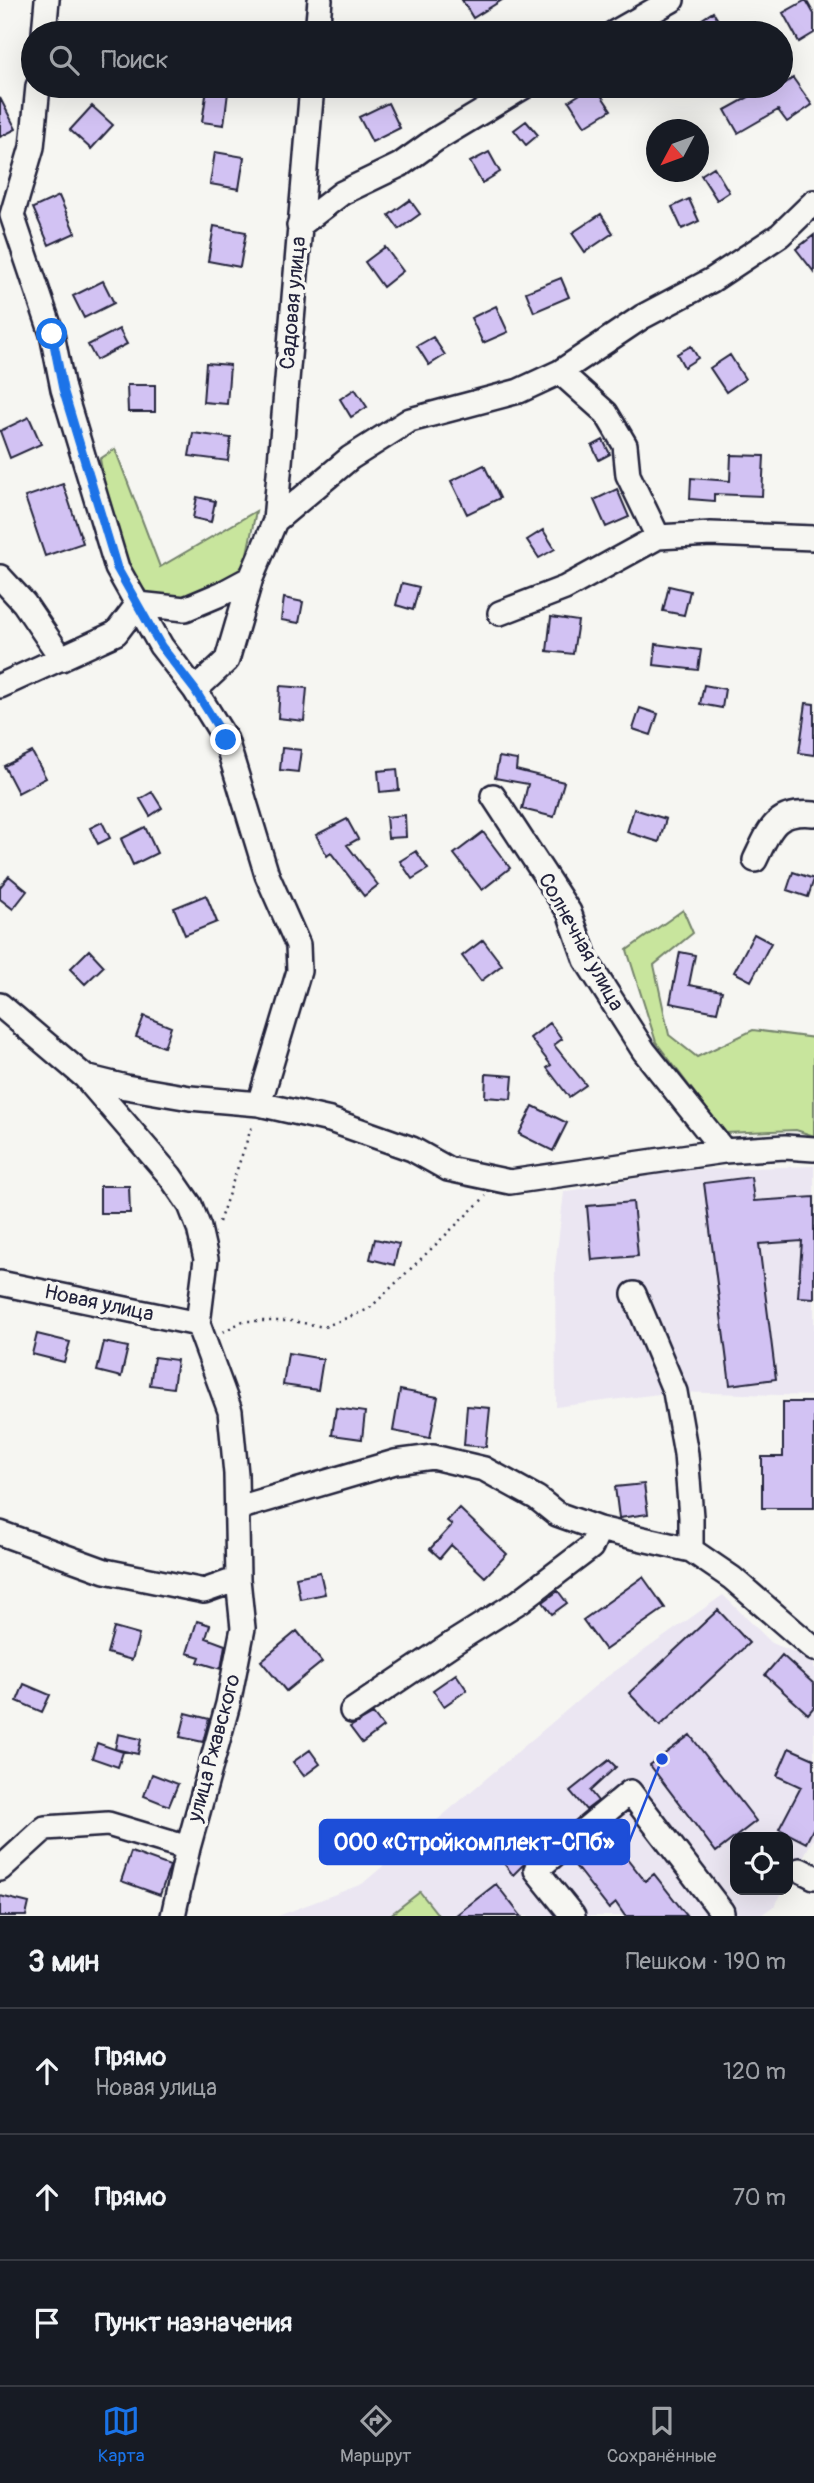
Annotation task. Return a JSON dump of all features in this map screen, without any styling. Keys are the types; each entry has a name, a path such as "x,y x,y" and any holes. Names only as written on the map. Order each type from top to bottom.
{"street":[{"path":"45,21 47,0"},
{"path":"318,21 320,0"},
{"path":"635,21 672,0"},
{"path":"37,98 32,147 6,211 52,334 63,389 117,568 161,646 195,690 226,740 267,875 298,945 299,971 259,1104"},
{"name":"Садовая улица","path":"275,521 311,98"},
{"path":"299,226 342,193 400,165 435,140 505,98"},
{"path":"195,690 227,660 251,578 275,521 350,458 411,420 519,391 560,372 642,317 712,280 780,235 814,202"},
{"path":"560,372 606,413 625,445 628,475 658,537"},
{"path":"499,613 565,588 658,537 711,534 814,538"},
{"path":"0,577 24,603 62,659"},
{"path":"138,604 185,609 251,578"},
{"path":"0,686 116,633 138,604"},
{"name":"Солнечная улица","path":"493,796 569,912 586,960 644,1051 724,1151"},
{"path":"755,860 777,820 797,812 814,814"},
{"path":"0,1005 85,1077 170,1176 190,1205 206,1259 201,1333"},
{"path":"85,1077 190,1098 259,1104 342,1125 412,1149 448,1169 510,1182 724,1151 785,1147 814,1149"},
{"name":"Новая улица","path":"0,1283 201,1333"},
{"path":"634,1294 675,1392 686,1454 691,1550"},
{"name":"улица Ржавского","path":"173,1916 188,1848 234,1675 243,1628 238,1579 238,1508 230,1411 201,1333"},
{"path":"238,1508 395,1462 433,1457 484,1469 537,1498 557,1514 599,1529 691,1550 732,1578 814,1649"},
{"path":"352,1711 520,1601 591,1547 599,1529"},
{"path":"0,1533 105,1570 204,1591 238,1579"},
{"path":"573,1916 536,1870 630,1792 722,1912"},
{"path":"0,1869 45,1828 108,1824 188,1848"}],"path":[{"path":"206,1259 259,1104"},
{"path":"201,1333 243,1321 293,1321 324,1327 369,1309 481,1200 510,1182"}],"shaded area":[{"path":"814,1166 814,1396 675,1392 556,1407 555,1268 564,1192 682,1170"},
{"path":"723,1595 772,1643 814,1660 814,1838 793,1874 793,1832 730,1832 730,1895 781,1895 775,1905 760,1916 278,1916 362,1884 601,1681"}],"green space":[{"path":"115,449 160,567 256,511 245,563 230,580 179,598 151,596 134,580 113,529 100,459"},
{"path":"683,910 693,933 654,965 669,1035 697,1057 753,1030 814,1038 814,1136 796,1130 725,1133 656,1042 627,950"},
{"path":"420,1892 439,1916 389,1916"}],"building":[{"path":"462,0 502,0 473,18"},
{"path":"806,0 814,14 814,33 799,42 793,31 793,21 787,21 783,13"},
{"path":"713,12 719,21 699,21"},
{"path":"793,78 812,105 787,122 778,110 738,133 725,110 747,98 793,98"},
{"path":"0,98 16,129 0,137"},
{"path":"206,98 227,98 224,125 202,122"},
{"path":"574,98 603,98 611,110 585,126 569,101"},
{"path":"388,103 400,128 372,142 359,117"},
{"path":"92,106 113,125 91,149 70,130"},
{"path":"526,121 538,135 526,145 514,130"},
{"path":"215,152 244,157 239,189 210,184"},
{"path":"489,152 500,172 482,183 470,162"},
{"path":"714,167 729,192 717,200 705,182 709,182 709,170"},
{"path":"59,196 75,233 49,245 33,208"},
{"path":"689,199 699,221 682,229 672,207"},
{"path":"410,200 420,214 399,229 389,215"},
{"path":"601,214 613,233 585,252 572,233"},
{"path":"214,226 246,232 240,267 208,261"},
{"path":"814,235 814,272 796,249"},
{"path":"385,247 403,271 383,287 365,262"},
{"path":"561,278 569,297 534,312 526,292"},
{"path":"103,281 114,303 84,318 73,296"},
{"path":"496,306 508,332 483,343 471,318"},
{"path":"119,329 127,344 96,360 88,345"},
{"path":"433,337 445,355 429,365 417,346"},
{"path":"691,346 698,358 684,367 677,354"},
{"path":"730,355 745,379 726,392 710,368"},
{"path":"206,363 230,365 227,404 203,402"},
{"path":"127,385 155,385 155,412 128,412"},
{"path":"355,389 367,407 351,417 340,399"},
{"path":"29,417 41,444 10,458 0,431"},
{"path":"193,433 231,438 228,461 189,456"},
{"path":"603,440 610,454 599,460 592,446"},
{"path":"731,455 764,456 762,496 714,494 714,501 690,499 691,478 730,481"},
{"path":"484,465 500,498 467,514 451,481"},
{"path":"63,484 83,543 45,556 25,497"},
{"path":"617,489 629,517 606,527 594,500"},
{"path":"197,497 215,501 211,522 193,518"},
{"path":"543,530 555,549 539,558 527,540"},
{"path":"402,583 419,587 413,610 396,605"},
{"path":"669,586 690,591 684,615 663,611"},
{"path":"284,598 303,602 299,623 281,620"},
{"path":"551,617 578,621 573,654 547,651"},
{"path":"656,644 701,650 698,670 654,665"},
{"path":"704,685 725,689 722,708 700,704"},
{"path":"280,686 307,688 304,721 278,718"},
{"path":"806,703 814,704 814,755 799,753"},
{"path":"640,708 658,714 651,735 633,729"},
{"path":"282,748 301,750 298,772 280,770"},
{"path":"32,752 46,778 18,793 4,766"},
{"path":"499,757 517,760 516,770 564,782 554,817 522,809 528,784 495,778"},
{"path":"397,769 399,790 380,792 378,771"},
{"path":"152,792 162,808 150,816 140,799"},
{"path":"634,809 666,819 659,842 627,832"},
{"path":"405,815 406,837 388,838 386,817"},
{"path":"347,819 358,839 347,845 378,885 364,896 331,853 327,856 316,835"},
{"path":"102,822 110,838 98,844 90,828"},
{"path":"145,827 157,853 133,865 121,839"},
{"path":"483,832 510,868 482,890 454,854"},
{"path":"416,851 428,869 412,879 400,861"},
{"path":"793,872 814,879 808,897 787,890"},
{"path":"9,876 27,891 13,909 0,899 0,887"},
{"path":"206,895 217,922 185,935 174,908"},
{"path":"754,934 771,943 751,981 734,972"},
{"path":"483,940 502,965 481,981 462,956"},
{"path":"89,950 104,966 85,984 70,969"},
{"path":"680,952 695,955 689,985 722,991 717,1012 670,1003"},
{"path":"144,1016 171,1027 164,1047 136,1037"},
{"path":"550,1023 562,1039 554,1045 586,1085 569,1097 547,1068 551,1065 530,1038"},
{"path":"486,1074 513,1076 511,1099 485,1097"},
{"path":"533,1106 567,1123 553,1151 519,1134"},
{"path":"751,1177 754,1201 814,1197 814,1298 798,1297 802,1241 759,1244 776,1379 730,1385 704,1183"},
{"path":"100,1186 129,1186 130,1213 100,1213"},
{"path":"633,1202 638,1256 592,1260 587,1206"},
{"path":"375,1239 399,1244 394,1265 370,1259"},
{"path":"37,1334 70,1342 64,1362 32,1354"},
{"path":"104,1342 128,1347 121,1377 97,1371"},
{"path":"288,1353 323,1359 318,1390 283,1385"},
{"path":"154,1357 177,1360 173,1388 150,1385"},
{"path":"400,1390 438,1397 430,1438 393,1431"},
{"path":"783,1402 814,1402 814,1508 762,1508 762,1457 783,1457"},
{"path":"467,1406 490,1408 486,1447 464,1445"},
{"path":"336,1408 365,1412 362,1439 332,1435"},
{"path":"644,1484 648,1514 619,1518 615,1487"},
{"path":"459,1508 507,1554 485,1577 451,1545 440,1558 430,1549 452,1525 447,1521"},
{"path":"320,1572 325,1594 300,1599 296,1577"},
{"path":"643,1577 665,1608 605,1650 583,1620"},
{"path":"558,1591 567,1603 552,1614 543,1602"},
{"path":"718,1610 749,1643 660,1726 629,1693"},
{"path":"197,1621 210,1625 206,1638 225,1645 221,1669 198,1662 200,1657 187,1653"},
{"path":"114,1628 139,1635 132,1660 107,1653"},
{"path":"297,1631 322,1662 286,1691 261,1661"},
{"path":"782,1655 814,1684 814,1707 808,1714 765,1675"},
{"path":"456,1674 467,1690 444,1706 433,1690"},
{"path":"24,1684 50,1695 42,1712 17,1701"},
{"path":"186,1713 209,1719 203,1742 180,1737"},
{"path":"373,1714 383,1727 362,1743 350,1727"},
{"path":"118,1734 141,1739 138,1754 115,1749"},
{"path":"690,1735 756,1821 742,1832 730,1832 730,1841 716,1852 650,1765"},
{"path":"97,1743 123,1752 118,1767 92,1758"},
{"path":"789,1748 814,1759 814,1827 806,1843 793,1836 793,1832 779,1829 801,1787 777,1776"},
{"path":"310,1750 320,1764 304,1776 293,1762"},
{"path":"609,1760 616,1767 590,1791 598,1801 586,1810 570,1791"},
{"path":"152,1774 178,1784 169,1806 144,1796"},
{"path":"523,1830 539,1849 513,1875 495,1852"},
{"path":"608,1834 645,1881 654,1874 687,1916 625,1916 616,1903 609,1909 572,1862"},
{"path":"131,1852 170,1866 160,1895 121,1881"},
{"path":"496,1884 521,1916 455,1916"},
{"path":"0,1896 29,1903 26,1916 0,1916"}],"place":[{"name":"ООО «Стройкомплект-СПб»","path":"662,1759"}],"route":[{"path":"52,334 63,389 117,568 161,646 195,690 226,740"}]}
